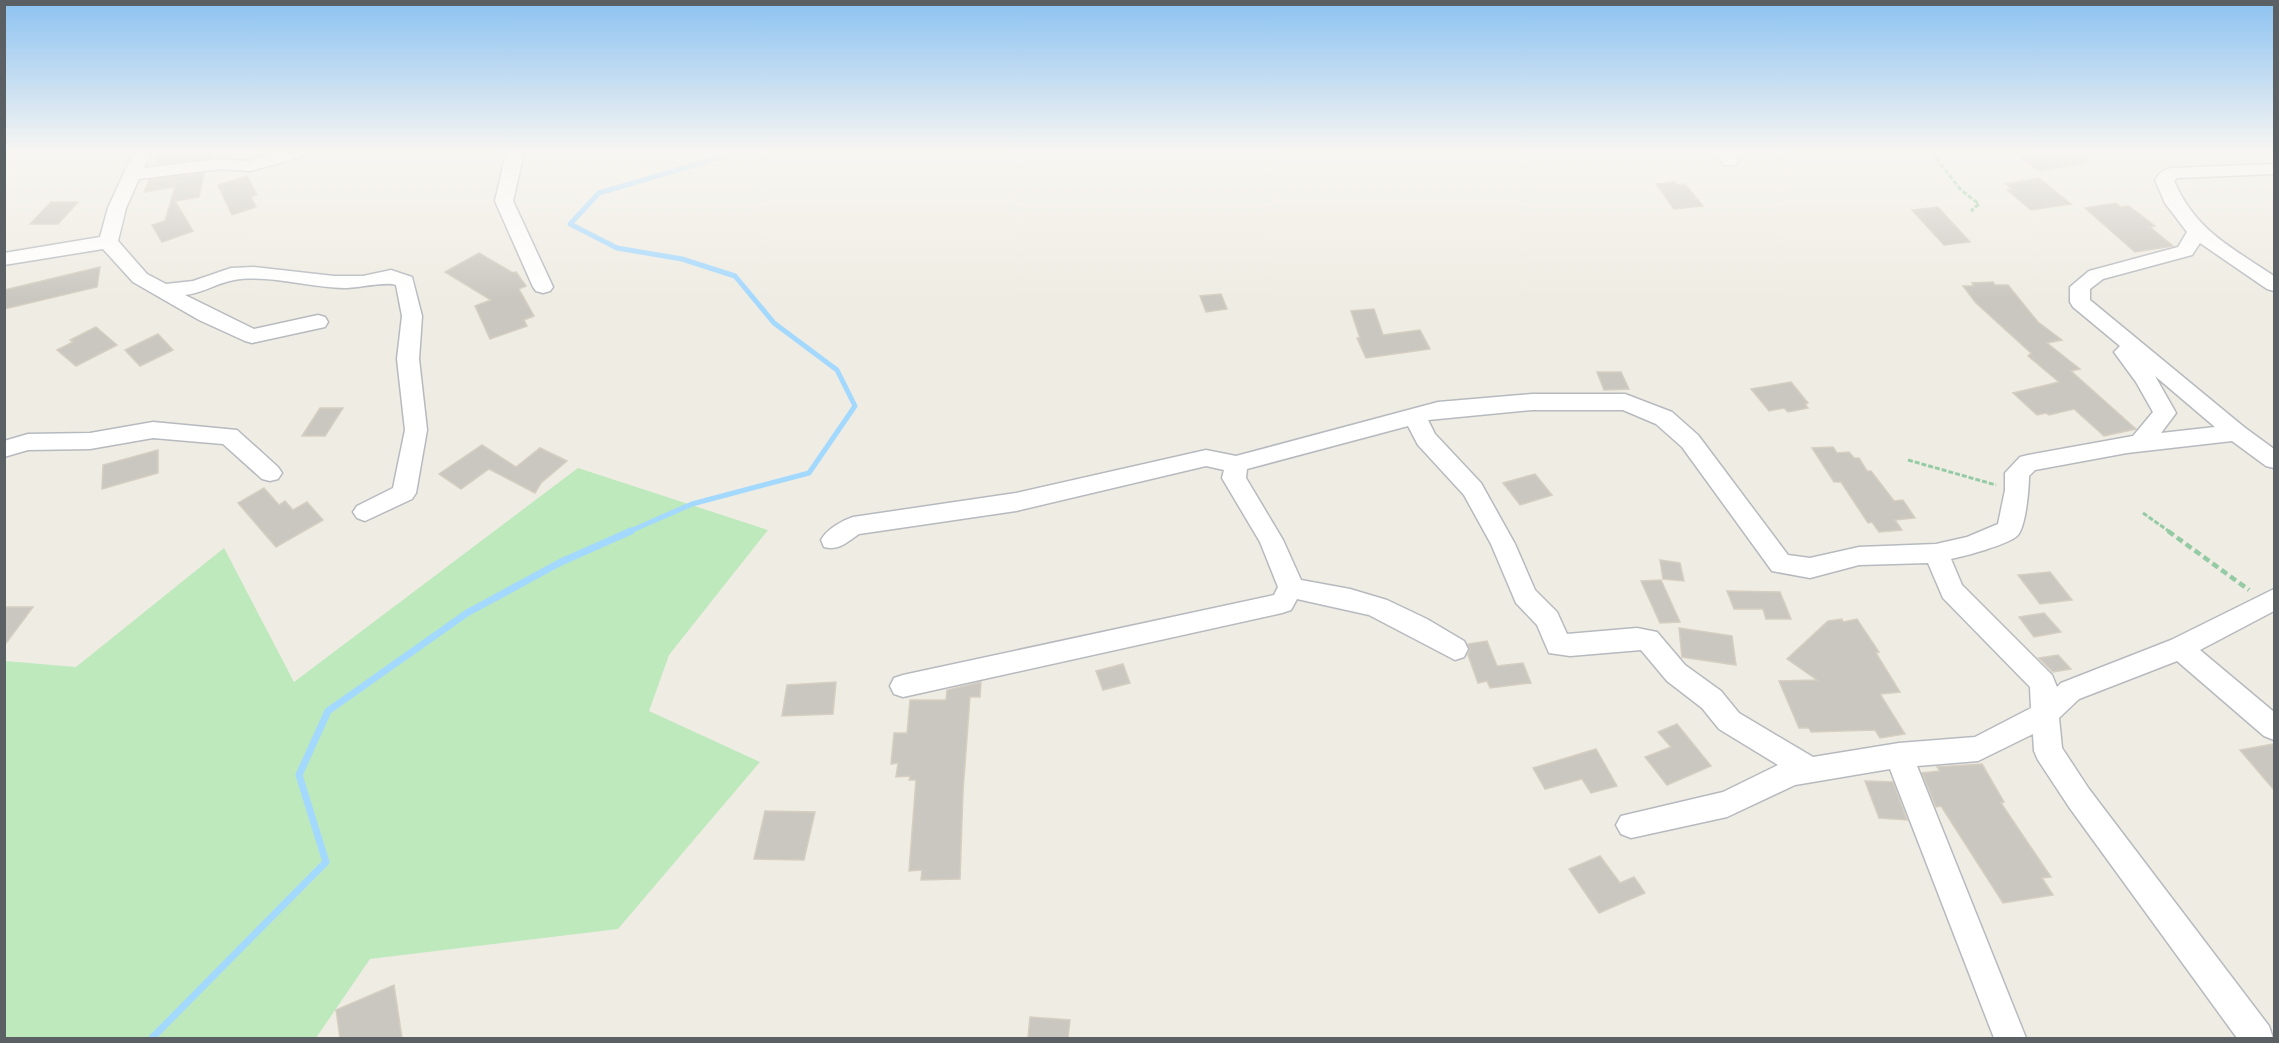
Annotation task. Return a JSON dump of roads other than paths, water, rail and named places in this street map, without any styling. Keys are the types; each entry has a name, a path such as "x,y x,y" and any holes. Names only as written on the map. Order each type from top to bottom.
{"street":[{"path":"108,242 120,202"},
{"path":"504,202 543,287"},
{"path":"2173,202 2197,232 2274,285"},
{"path":"2197,232 2185,251 2096,275 2080,287 2080,302 2236,433 2274,460"},
{"path":"4,259 108,242"},
{"path":"108,242 140,278 206,315 252,336 318,322"},
{"path":"164,291 196,287 231,274 254,273 334,282 363,282 391,276 405,280 412,316 408,359 416,430 404,493 366,512"},
{"path":"2102,322 2145,378 2165,413 2139,444"},
{"path":"833,540 853,526 1016,502 1206,458 1236,464 1438,410 1532,402 1625,402 1664,418 1690,441 1781,564 1810,568 1859,556 1936,553 1972,545 2009,529 2017,490 2017,473 2028,463 2139,444 2236,433"},
{"path":"1415,416 1426,439 1473,489 1503,544 1526,596 1548,620 1558,645 1586,645 1627,638 1648,639 1676,674 1705,693 1724,711 1729,721 1810,770"},
{"path":"4,449 28,442 90,441 153,430 229,436 270,473"},
{"path":"1236,464 1234,478 1271,540 1291,587 1306,594 1352,600 1394,615 1414,623 1455,649"},
{"path":"1936,553 1952,591 2043,683 2048,752 2079,798 2257,1038"},
{"path":"903,686 1282,603 1291,587"},
{"path":"1631,825 1727,804 1791,773 1899,755 1978,749 2045,714 2070,691 2180,648 2270,601"},
{"path":"2180,648 2274,728"},
{"path":"1899,755 2010,1038"}],"waterway":[{"path":"591,202 570,224 617,248 682,259 735,276 774,323 837,370 855,406 809,473 692,504 628,532"},
{"path":"152,1038 326,862 299,775 328,711 467,613 561,562 631,531"}]}
